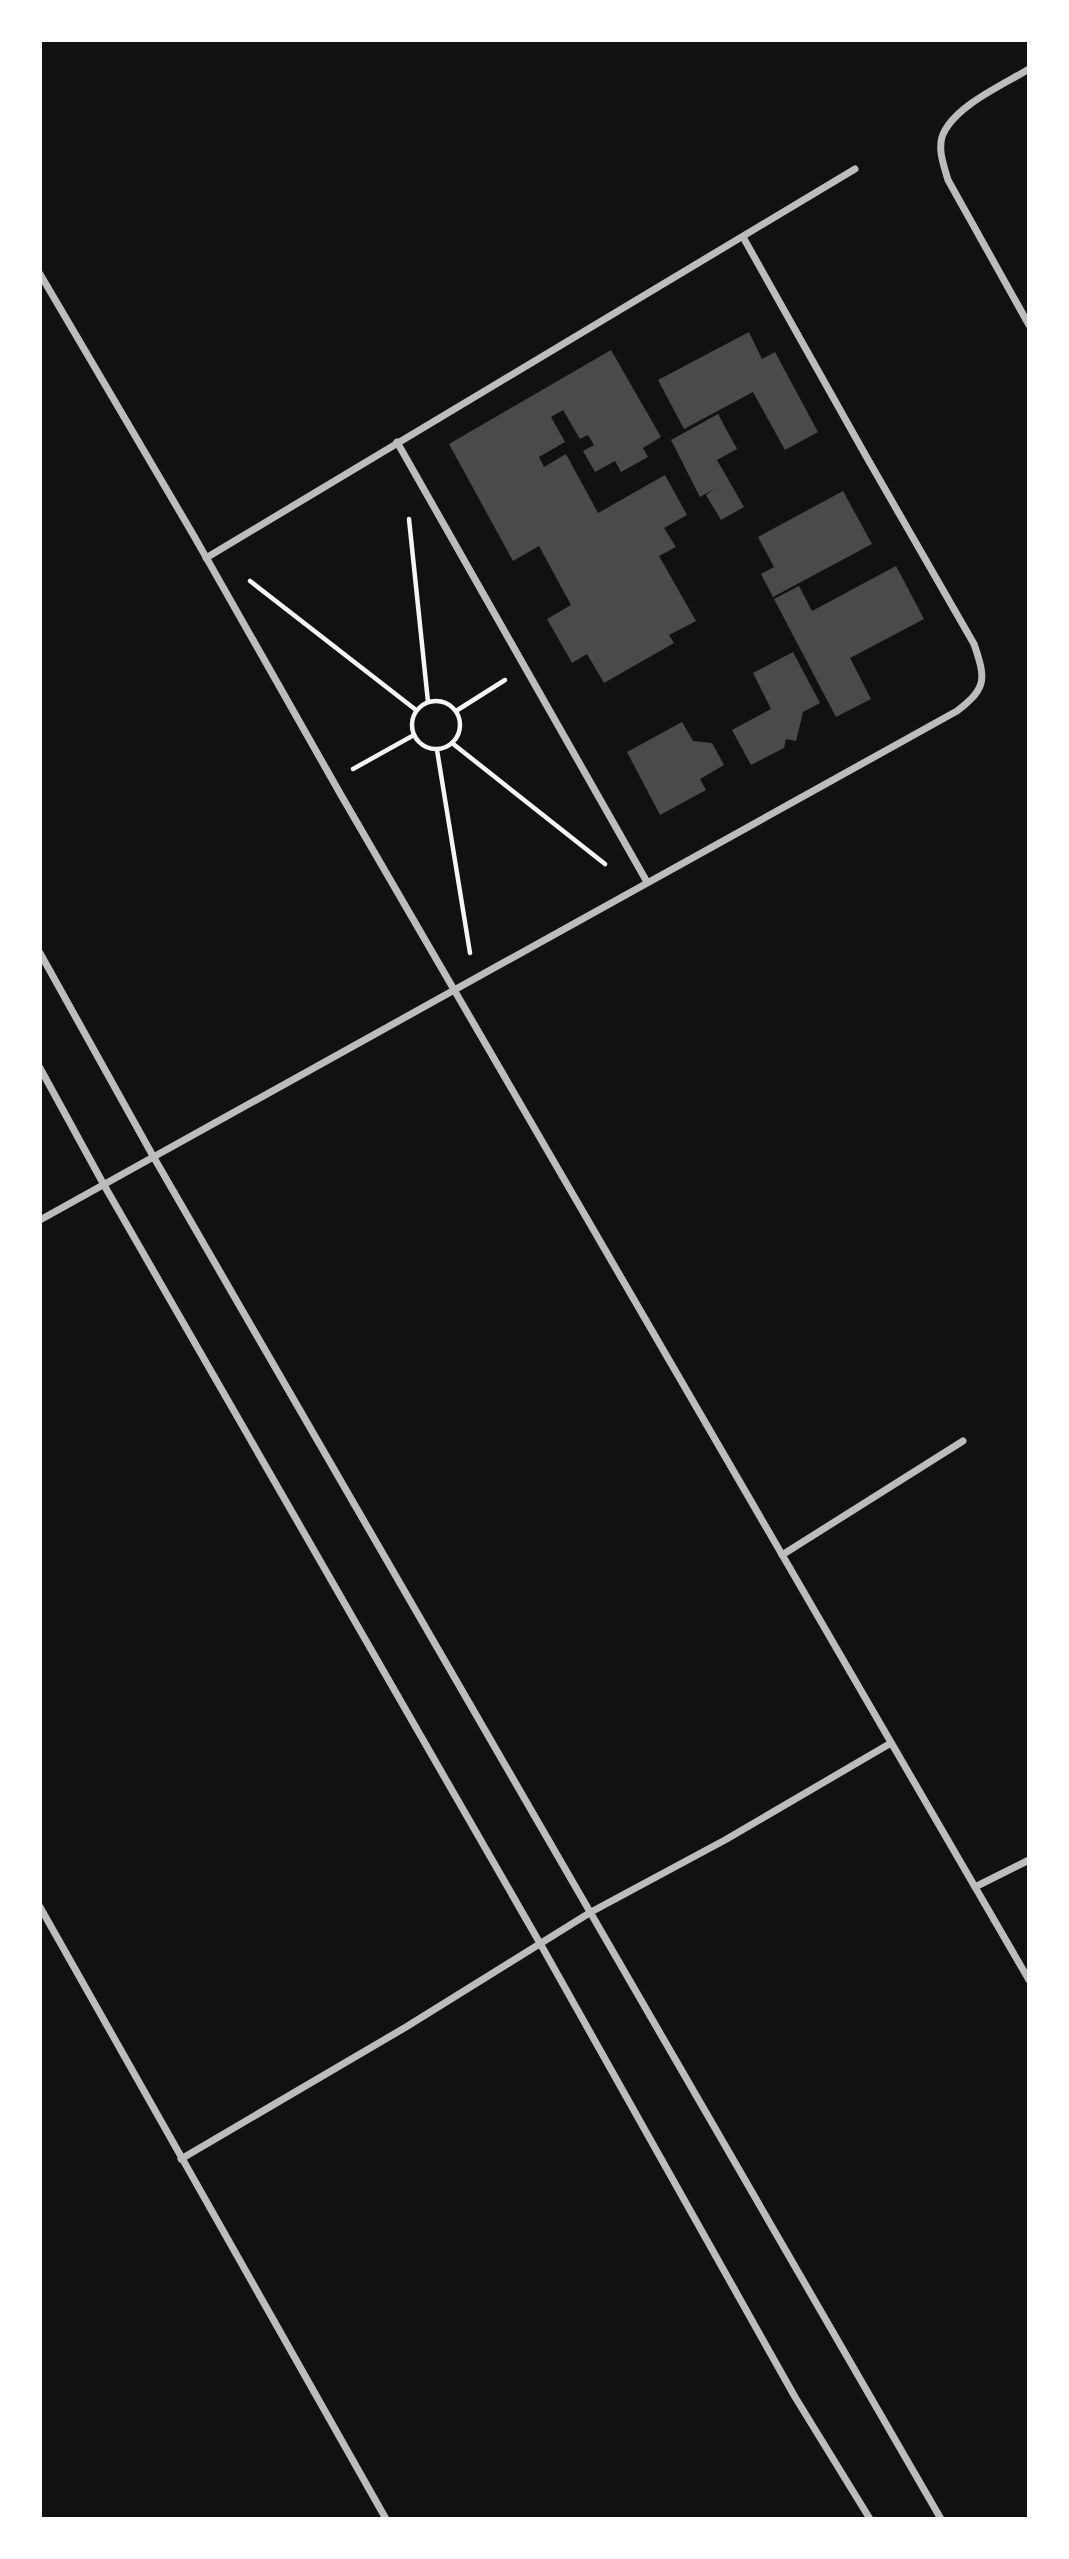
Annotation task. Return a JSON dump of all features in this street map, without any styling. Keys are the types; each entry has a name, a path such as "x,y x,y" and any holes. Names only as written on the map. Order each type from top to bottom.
{"street":[{"path":"1029,69 964,109 950,122 942,138 941,157 948,180 1029,325"},
{"path":"206,558 855,169"},
{"path":"40,1220 957,711 974,698 983,684 982,667 974,644 743,237"},
{"path":"40,274 1029,1980"},
{"path":"397,442 647,883"},
{"path":"40,953 153,1156 941,2519"},
{"path":"40,1068 104,1185 541,1945 795,2397 870,2519"},
{"path":"782,1555 963,1441"},
{"path":"181,2159 541,1945 591,1912 725,1840 891,1743"},
{"path":"975,1887 1029,1860"},
{"path":"40,1907 386,2519"}],"path":[{"path":"408,507 428,702"},
{"path":"246,578 416,710"},
{"path":"456,711 515,674"},
{"path":"428,702 443,702 456,711 460,726 452,743 437,750 424,747 414,736 411,723 416,710 428,702"},
{"path":"350,771 414,736"},
{"path":"452,743 613,871"},
{"path":"437,750 472,966"}],"building":[{"path":"749,332 762,359 775,352 818,432 785,450 753,392 684,429 658,380"},
{"path":"611,350 661,437 643,448 648,457 621,472 615,461 595,472 583,451 594,445 588,435 580,439 563,410 551,417 565,442 539,457 544,467 566,454 598,513 665,475 687,515 664,528 676,547 659,556 696,621 669,635 674,643 604,683 587,654 572,663 547,619 571,605 539,546 513,561 449,444"},
{"path":"718,414 737,449 717,460 744,507 721,520 706,495 714,489 700,497 671,440"},
{"path":"843,491 872,544 773,597 761,574 774,567 758,537"},
{"path":"896,566 924,619 850,658 871,699 836,717 774,599 799,586 812,611"},
{"path":"793,652 820,703 803,712 796,741 786,739 784,748 751,765 732,730 771,709 753,673"},
{"path":"682,722 693,741 712,743 724,765 700,779 706,790 660,815 627,752"}]}
